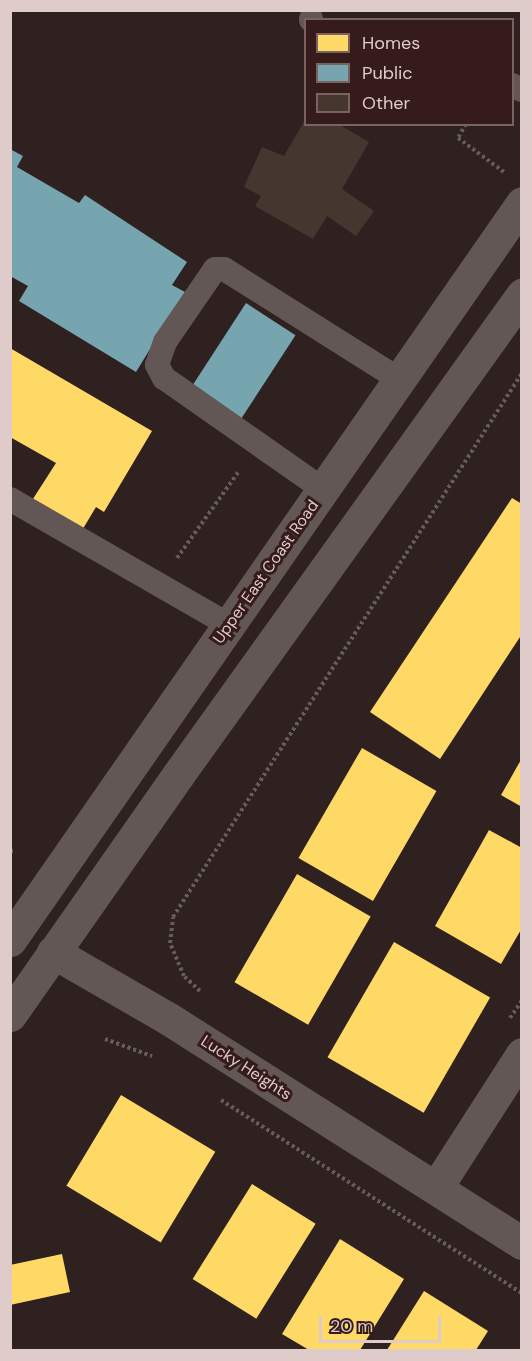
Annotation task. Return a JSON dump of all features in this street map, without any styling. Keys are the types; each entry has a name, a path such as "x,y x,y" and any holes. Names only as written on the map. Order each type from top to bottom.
{"main road":[{"name":"Upper East Coast Road","path":"12,936 324,490 516,209"},
{"path":"10,1015 522,295"},
{"name":"Lucky Heights","path":"12,936 53,952 169,1019 522,1243"},
{"path":"436,1188 522,1053"}],"lane":[{"path":"324,490 164,378 157,364 165,342 215,269 224,269 400,380"},
{"path":"10,499 157,586 229,625"}],"path":[{"path":"465,126 458,138 516,209"},
{"path":"173,917 522,373"},
{"path":"157,586 235,473 244,471"},
{"path":"105,1039 161,1062"},
{"path":"211,1094 522,1293"}],"building: Homes":[{"path":"10,348 152,431 104,512 96,507 81,532 31,502 56,463 10,437"},
{"path":"512,498 522,504 522,634 440,759 370,712"},
{"path":"362,748 436,791 373,901 298,858"},
{"path":"522,758 522,807 501,795"},
{"path":"489,830 522,848 522,928 501,964 435,926"},
{"path":"297,874 371,916 308,1025 234,982"},
{"path":"394,942 490,997 424,1113 328,1057"},
{"path":"121,1095 215,1152 161,1243 66,1186"},
{"path":"252,1184 316,1224 256,1319 193,1279"},
{"path":"340,1239 404,1279 360,1350 309,1350 282,1334"},
{"path":"62,1254 70,1292 10,1305 10,1265"},
{"path":"424,1291 488,1331 476,1350 387,1350"}],"building: Public":[{"path":"10,149 23,156 17,167 79,203 85,195 187,262 172,285 185,292 136,372 19,301 28,286 10,276"},
{"path":"246,303 295,335 240,420 191,388"}],"building: Other":[{"path":"304,121 304,126 341,126 369,142 342,189 374,211 356,236 327,216 313,239 255,206 261,196 244,187 262,147 284,156"}]}
